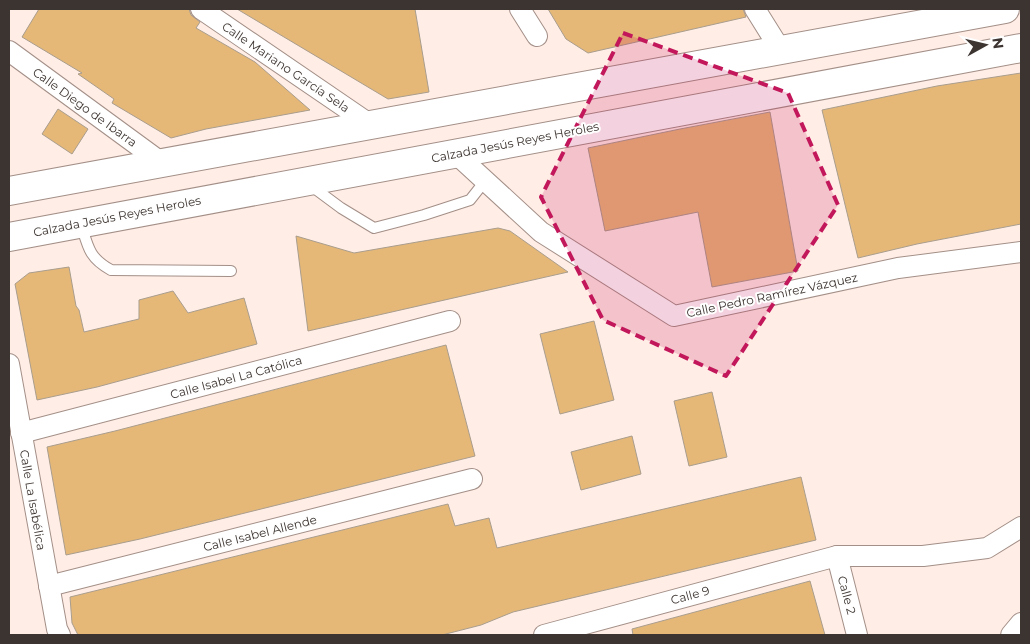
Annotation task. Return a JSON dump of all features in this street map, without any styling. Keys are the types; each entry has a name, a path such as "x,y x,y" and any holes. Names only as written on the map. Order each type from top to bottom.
{"street":[{"name":"Calle Mariano García Sela","path":"201,9 371,125"},
{"path":"520,9 537,36"},
{"path":"755,9 780,49"},
{"path":"9,191 1005,9"},
{"name":"Calzada Jesús Reyes Heroles","path":"9,236 1021,48"},
{"name":"Calle Diego de Ibarra","path":"9,51 162,163"},
{"name":"Calle Pedro Ramírez Vázquez","path":"455,153 541,232 674,316 898,268 1021,252"},
{"name":"Calle Isabel La Católica","path":"21,433 450,321"},
{"name":"Calle La Isabélica","path":"9,364 49,586 60,635"},
{"name":"Calle Isabel Allende","path":"49,586 472,479"},
{"name":"Calle 9","path":"544,635 837,556 923,556 987,548 1021,527"},
{"name":"Calle 2","path":"837,556 857,635"},
{"path":"1011,635 1021,623"}],"lane":[{"path":"306,181 341,208 374,228 424,215 470,200 485,182"},
{"path":"80,223 88,248 98,263 111,270 231,271"}],"highlighted area":[{"path":"623,33 788,93 838,205 726,376 603,320 541,197"}],"building":[{"path":"39,9 189,9 191,15 200,22 196,28 255,62 310,110 206,129 171,138 112,103 114,99 78,74 82,73 22,37"},
{"path":"237,9 415,9 429,92 388,99"},
{"path":"548,9 743,9 746,17 588,53 566,39"},
{"path":"1021,73 1021,224 917,244 858,258 822,110 937,86"},
{"path":"58,109 88,129 72,154 42,134"},
{"path":"770,112 798,271 712,287 698,212 605,231 588,148"},
{"path":"498,228 510,231 568,272 308,331 296,236 354,253"},
{"path":"69,267 76,306 79,310 84,332 139,319 139,300 173,291 188,313 244,298 257,344 97,387 37,400 15,284 29,273"},
{"path":"594,321 614,400 560,414 540,334"},
{"path":"446,345 475,456 140,539 66,555 47,447"},
{"path":"712,392 727,457 689,466 674,401"},
{"path":"632,436 641,474 581,490 571,452"},
{"path":"801,477 816,540 513,612 481,625 442,635 78,635 72,623 70,597 448,504 455,526 489,518 497,548"},
{"path":"810,581 825,635 633,635 632,629"}]}
